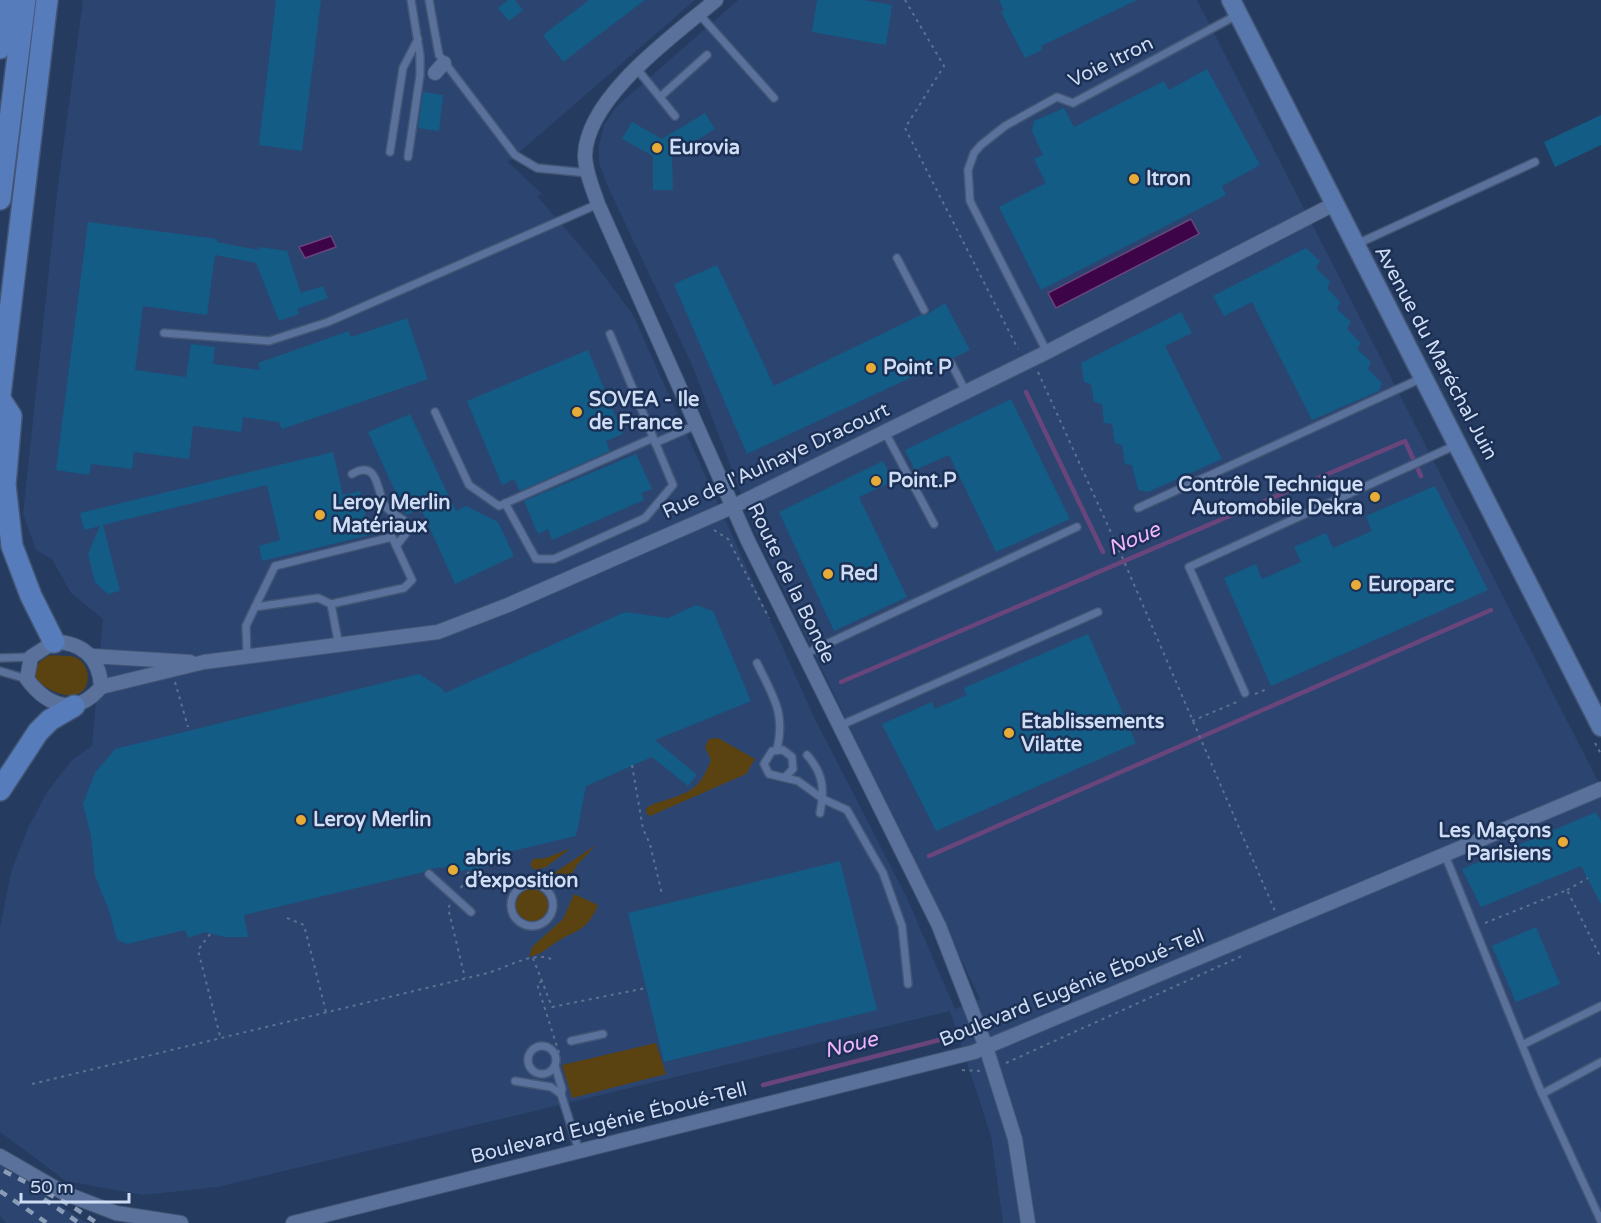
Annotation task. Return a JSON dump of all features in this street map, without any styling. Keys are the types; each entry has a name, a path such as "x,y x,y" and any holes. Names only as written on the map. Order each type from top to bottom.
{"main road":[{"path":"0,48 5,0"},
{"path":"0,199 25,0"},
{"path":"47,0 0,397 11,416 5,485 12,546 31,596 54,642"},
{"path":"0,790 38,732 50,720 74,706"}],"street":[{"name":"Route de la Bonde","path":"716,0 637,69 603,104 592,123 585,157 588,173 598,204 732,507 803,655 939,926 980,1050 1015,1139 1028,1223"},
{"name":"Avenue du Maréchal Juin","path":"1235,7 1354,245 1459,443 1601,727"},
{"name":"Rue de l'Aulnaye Dracourt","path":"101,687 204,662 438,632 508,605 732,507 1047,352 1334,204"},
{"path":"54,642 72,645 92,656 101,675 101,687 94,695 74,706 49,701 38,694 27,679 31,657 54,642"},
{"name":"Rue de l'Aulnaye Dracourt","path":"92,656 204,662"},
{"name":"Boulevard Eugénie Éboué-Tell","path":"293,1223 980,1050 1601,789"},
{"path":"0,1156 64,1193 116,1214 182,1223"}],"lane":[{"path":"408,158 420,55 411,0"},
{"path":"429,0 440,68 515,155 537,168 588,173"},
{"name":"Voie Itron","path":"1047,352 970,201 968,170 974,153 1005,126 1057,98 1073,103 1235,7"},
{"path":"699,14 774,98"},
{"path":"390,152 403,68 418,39"},
{"path":"660,98 707,56"},
{"path":"418,86 440,68"},
{"path":"637,69 675,116"},
{"path":"1354,245 1535,162"},
{"path":"164,333 269,341 328,322 598,204"},
{"path":"897,258 924,310"},
{"path":"505,503 536,559 554,559 645,518 673,485 610,334"},
{"path":"951,363 966,392"},
{"path":"1138,508 1423,378"},
{"path":"435,412 469,485 499,506 696,425"},
{"path":"885,432 934,524"},
{"path":"1245,693 1189,567 1459,443"},
{"path":"352,474 359,470 370,472 375,477 387,508 405,522 407,532 396,546"},
{"path":"803,655 1077,527"},
{"path":"247,657 246,626 255,607 275,566 393,537 412,580 404,588 331,604 318,598 255,607"},
{"path":"331,604 339,646"},
{"path":"839,726 1098,612"},
{"path":"0,658 31,657"},
{"path":"757,663 780,712 782,728 777,749 765,759 766,770 774,777 785,777 798,781 823,799 847,810 883,873 902,926 908,984"},
{"path":"0,670 27,679"},
{"path":"777,749 783,750 792,757 793,768 785,777"},
{"path":"807,755 816,765 823,782 820,813"},
{"path":"1445,855 1542,1094 1601,1221"},
{"path":"429,874 471,912"},
{"path":"534,883 545,887 553,899 552,915 544,924 533,927 521,924 512,914 511,902 514,893 521,887 534,883"},
{"path":"1522,1045 1601,1006"},
{"path":"571,1041 603,1034"},
{"path":"555,1066 547,1074 536,1074 528,1066 528,1055 536,1047 547,1047 555,1055 561,1094 579,1151"},
{"path":"1542,1094 1601,1062"},
{"path":"514,1081 551,1087 561,1094"}],"path":[{"path":"905,0 944,66 905,128 1021,355"},
{"path":"1037,370 1123,559 1281,924"},
{"path":"706,517 712,529 728,539 772,624"},
{"path":"173,676 188,727"},
{"path":"1192,721 1267,689"},
{"path":"632,765 643,829 650,844 662,894"},
{"path":"465,979 448,908 469,871"},
{"path":"1474,928 1567,890 1588,878"},
{"path":"1567,890 1601,958"},
{"path":"287,918 304,925 326,1012"},
{"path":"210,934 198,950 220,1036"},
{"path":"32,1084 220,1036 465,979 533,958 544,956 551,959"},
{"path":"533,958 552,1007 646,988"},
{"path":"542,981 537,984 561,1059"},
{"path":"980,1050 981,1071"}],"shaded area":[{"path":"83,0 695,0 508,162 542,194 537,196 594,262 633,315 814,717 906,896 955,1009 980,999 755,530 692,365 608,187 599,163 599,145 604,125 616,107 738,0 1197,0 1601,787 1601,1223 1003,1223 991,1136 950,1011 218,1187 143,1195 66,1181 0,1132 0,928 11,872 28,828 47,792 72,760 92,746 103,619 71,593 52,559 36,550 23,514 57,194"},
{"path":"1191,219 1199,234 1056,308 1048,293"},
{"path":"331,236 336,247 305,258 299,247"},
{"path":"51,655 75,657 82,663 87,670 88,679 85,688 70,696 56,692 38,682 37,666"},
{"path":"718,738 755,759 746,774 650,816 647,814 646,809 650,806 688,792 698,784 711,760 705,747 709,739"},
{"path":"596,845 577,865 563,888 551,875"},
{"path":"571,848 546,867 535,870 530,865 533,859 546,858"},
{"path":"532,889 543,894 548,905 543,916 532,921 521,916 516,905 521,894"},
{"path":"574,894 598,905 590,920 580,929 544,951 529,957 532,947 563,919"},
{"path":"656,1043 666,1074 572,1098 562,1065"},
{"path":"0,1165 87,1223 6,1223 0,1216"}],"building":[{"path":"276,0 321,0 302,151 259,145"},
{"path":"508,0 515,0 523,10 509,21 498,8"},
{"path":"589,0 645,0 563,62 543,35"},
{"path":"817,0 863,0 892,5 886,45 812,32"},
{"path":"999,0 1137,0 1041,46 1042,50 1025,58 1001,12 1004,10"},
{"name":"Itron","path":"1207,69 1260,165 1222,186 1226,195 1041,290 999,207 1046,183 1034,159 1043,155 1032,131 1034,121 1064,108 1074,127 1164,81 1169,90"},
{"path":"423,92 443,95 439,131 418,128"},
{"path":"705,113 715,129 672,156 673,190 653,190 653,156 622,139 632,122 662,139"},
{"path":"1601,115 1601,145 1555,167 1544,142"},
{"path":"88,222 217,239 217,242 259,250 259,247 287,251 301,293 323,286 328,298 297,309 299,314 279,321 256,263 215,255 207,315 143,306 135,370 186,377 191,344 215,347 213,364 260,370 258,363 349,331 351,337 407,318 428,379 282,429 279,422 243,417 241,432 193,426 189,459 134,452 132,469 91,464 89,475 56,470"},
{"path":"1306,248 1320,261 1316,268 1330,282 1327,288 1340,302 1337,309 1351,322 1347,329 1361,343 1357,349 1371,362 1368,369 1382,383 1379,391 1312,420 1252,302 1224,316 1213,296"},
{"name":"Point P","path":"717,265 774,386 921,315 926,315 945,303 970,350 747,454 674,284"},
{"path":"1181,312 1192,333 1165,346 1222,459 1148,492 1138,490 1132,465 1125,464 1122,445 1115,443 1112,424 1104,423 1102,404 1094,402 1091,384 1084,382 1081,363"},
{"path":"588,350 623,434 606,441 610,451 520,491 514,479 502,485 467,401"},
{"path":"1011,399 1070,519 996,552 949,455 915,470 905,450"},
{"path":"410,414 456,511 466,506 498,522 514,556 455,584 421,509 406,515 368,432"},
{"path":"333,452 343,495 360,491 370,535 262,561 259,546 280,540 267,485 103,525 120,591 108,594 95,582 88,554 100,526 84,530 80,513"},
{"path":"636,454 652,489 641,493 644,500 552,540 548,529 538,534 524,501"},
{"path":"883,461 893,481 859,497 907,597 834,631 779,512"},
{"name":"Europarc","path":"1435,486 1488,590 1271,686 1224,578 1256,564 1262,579 1301,562 1294,547 1326,533 1333,548 1372,531 1366,516"},
{"name":"Leroy Merlin","path":"696,605 713,611 751,701 655,740 697,775 688,786 652,757 586,786 576,836 487,857 489,866 449,875 446,867 428,869 424,872 244,915 248,937 224,937 205,932 188,938 185,930 127,944 117,940 109,910 95,876 91,836 83,804 95,773 115,749 419,674 440,687 445,693 625,612 668,618"},
{"name":"Etablissements Vilatte","path":"1088,634 1136,743 936,831 882,724 932,702 935,709 967,695 964,688"},
{"name":"Les Maçons Parisiens","path":"1596,812 1601,821 1601,904 1581,866 1481,907 1462,869"},
{"path":"840,861 877,1010 664,1062 628,913"},
{"path":"1536,927 1560,984 1516,1002 1492,946"}],"waterway":[{"name":"Noue","path":"1026,392 1103,552"},
{"name":"Noue","path":"841,682 1405,441 1421,476"},
{"name":"Noue","path":"929,856 1491,610"},
{"name":"Noue","path":"763,1085 947,1038"}],"railway":[{"path":"4,1171 70,1205 97,1223"},
{"path":"0,1191 47,1223"},
{"path":"44,1199 79,1223"}],"place":[{"name":"Eurovia","path":"657,148"},
{"name":"Itron","path":"1134,179"},
{"name":"Point P","path":"871,368"},
{"name":"SOVEA - Ile de France","path":"577,412"},
{"name":"Point.P","path":"876,481"},
{"name":"Contrôle Technique Automobile Dekra","path":"1375,497"},
{"name":"Leroy Merlin Matériaux","path":"320,515"},
{"name":"Red","path":"828,574"},
{"name":"Europarc","path":"1356,585"},
{"name":"Etablissements Vilatte","path":"1009,733"},
{"name":"Leroy Merlin","path":"301,820"},
{"name":"Les Maçons Parisiens","path":"1563,842"},
{"name":"abris d’exposition","path":"453,870"}]}
